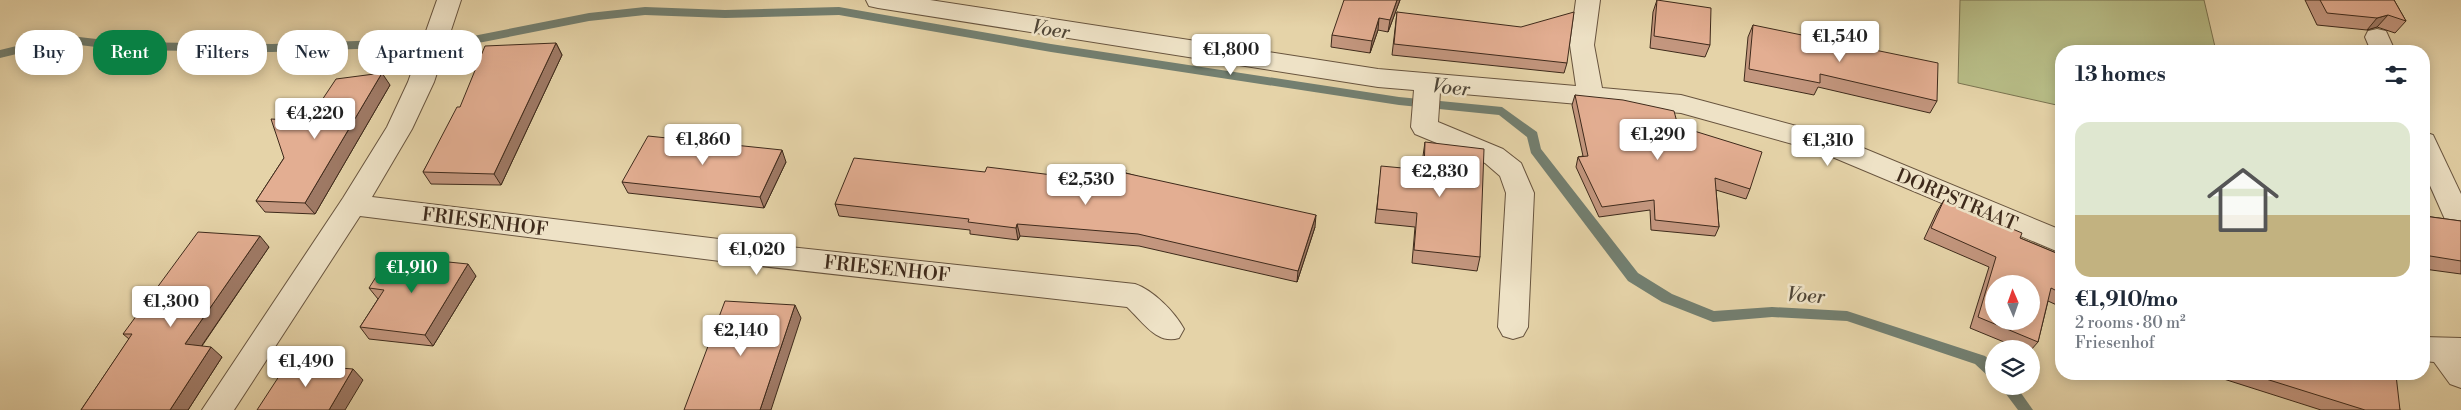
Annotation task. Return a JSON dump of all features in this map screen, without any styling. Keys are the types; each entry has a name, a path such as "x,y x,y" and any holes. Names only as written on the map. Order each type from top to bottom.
{"street":[{"path":"218,410 353,205 412,104 449,0"},
{"name":"DORPSTRAAT","path":"878,0 1349,73 1425,98 1591,96 1681,104 1824,143 2055,239"},
{"path":"1588,0 1582,45 1591,96"},
{"path":"1425,98 1424,127 1494,156 1511,170 1520,194 1514,327"},
{"path":"2430,155 2461,225"},
{"name":"FRIESENHOF","path":"353,205 733,251 1135,296 1169,329"},
{"path":"2442,350 2461,375"}],"green space":[{"path":"1960,0 2204,0 2215,45 2055,45 2055,105 1958,83"}],"building":[{"path":"1344,0 1397,0 1390,20 1379,18 1372,41 1332,35"},
{"path":"1657,0 1711,8 1710,45 1654,36"},
{"path":"2320,0 2394,0 2406,21 2388,15 2377,18 2327,13"},
{"path":"1397,12 1521,27 1574,12 1567,63 1394,44"},
{"path":"1753,25 1938,63 1937,101 1820,74 1820,83 1749,69"},
{"path":"556,43 494,174 423,172 457,107 460,107 473,75 482,75 482,53 485,46"},
{"path":"381,75 305,203 256,201 284,158 271,119 308,121 336,79"},
{"path":"1575,95 1623,100 1674,111 1678,126 1762,152 1750,189 1715,178 1719,227 1655,220 1654,200 1602,207 1578,157 1588,156"},
{"path":"648,136 782,150 760,197 622,182"},
{"path":"1425,142 1484,149 1480,257 1414,250 1417,213 1377,209 1381,166 1424,170"},
{"path":"854,158 985,172 987,167 1069,177 1072,166 1126,170 1125,173 1316,215 1298,271 1138,234 1017,224 1016,228 968,222 969,219 835,204"},
{"path":"1944,200 2022,233 2020,238 2055,253 2055,290 2051,288 2038,340 2033,340 2009,330 2040,330 2040,275 1991,275 1996,257 1931,228"},
{"path":"2430,217 2461,221 2461,261 2430,256"},
{"path":"198,232 260,236 185,344 211,347 170,410 81,410 132,334 123,334"},
{"path":"389,256 468,264 425,335 360,327 384,290 369,288"},
{"path":"1985,294 1985,320 1978,317"},
{"path":"725,301 795,305 760,410 684,410"},
{"path":"287,364 353,369 329,410 257,410"},
{"path":"2269,380 2397,380 2400,410 2365,410"}],"waterway":[{"name":"Voer","path":"0,54 62,39 122,46 272,48 468,41 589,17 645,11 725,14 839,11 1051,48 1399,101 1502,111 1533,135 1535,150 1633,277 1667,298 1713,317 1772,312 1847,316 1980,360 1985,365"},
{"name":"Voer","path":"2015,395 2026,410"}]}
